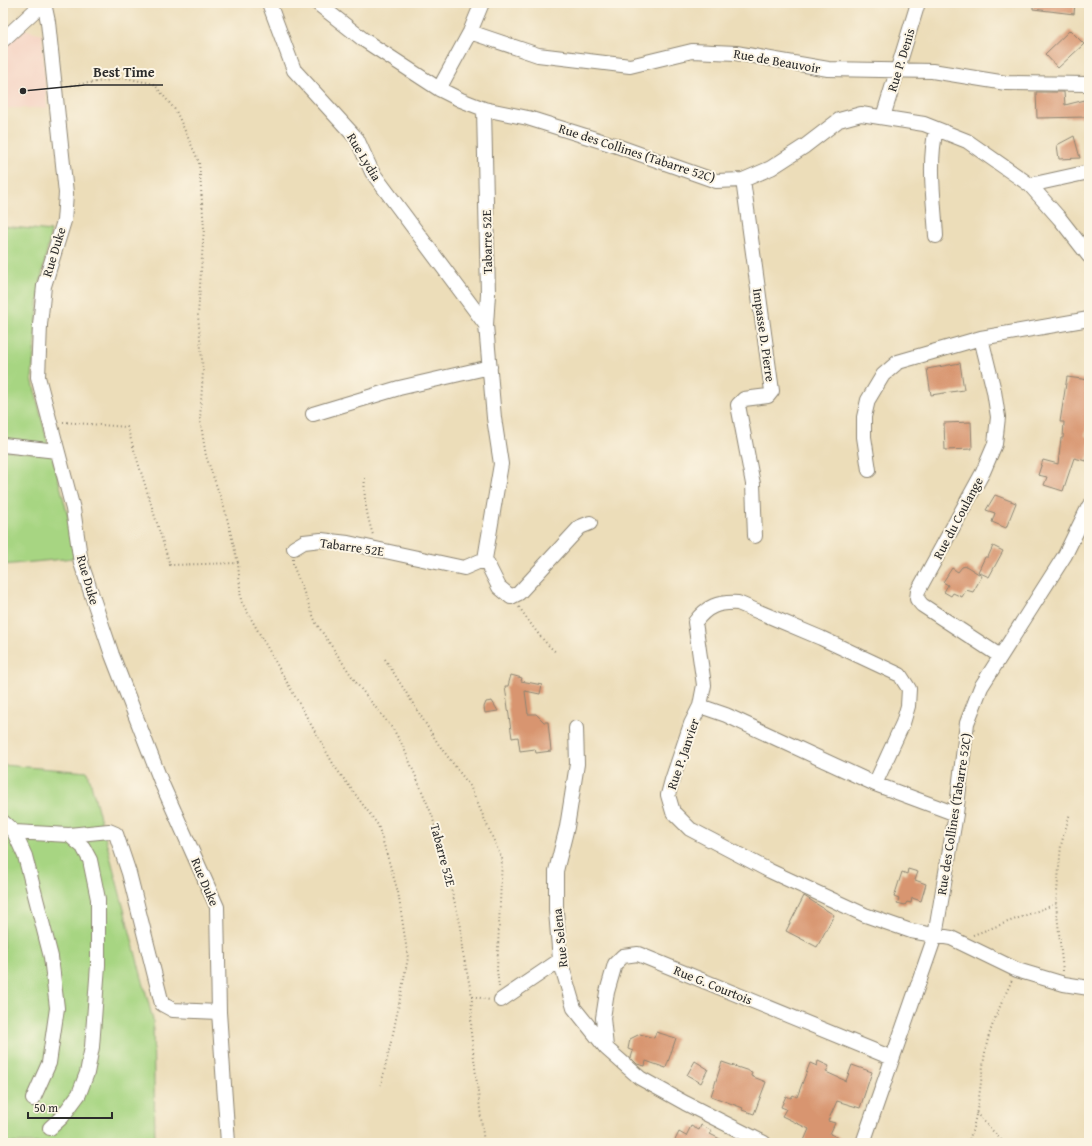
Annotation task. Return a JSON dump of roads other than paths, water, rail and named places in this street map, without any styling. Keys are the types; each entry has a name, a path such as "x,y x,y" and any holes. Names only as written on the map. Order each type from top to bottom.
{"street":[{"path":"3,40 43,3"},
{"name":"Rue Duke","path":"43,3 48,22 66,193 64,221 44,286 40,325 38,377 73,509 81,563 112,655 162,784 217,907 219,1012 228,1143"},
{"name":"Rue Lydia","path":"270,3 294,70 357,139 372,172 486,325"},
{"name":"Rue des Collines (Tabarre 52C)","path":"317,3 364,40 439,89 484,109 528,118 614,145 716,181 743,180 771,168 806,146 839,120 861,114 924,124 968,141 1030,186 1060,219 1089,256"},
{"path":"439,89 470,32 482,3"},
{"name":"Rue P. Denis","path":"883,117 918,3"},
{"name":"Rue de Beauvoir","path":"470,32 538,55 630,66 692,51 736,53 828,69 932,71 1006,83 1089,84"},
{"name":"Tabarre 52E","path":"294,548 304,542 321,540 464,568 485,559 501,464 494,418 486,325 488,294 484,109"},
{"path":"936,129 932,147 936,236"},
{"path":"1030,186 1089,172"},
{"name":"Impasse D. Pierre","path":"743,180 772,391 768,396 744,399 738,405 753,484 755,536"},
{"path":"869,470 864,436 864,417 868,400 883,375 898,362 981,338 1089,319"},
{"name":"Rue du Coulange","path":"981,338 994,391 998,417 995,444 983,472 918,591 917,599 922,605 1000,656"},
{"path":"313,414 399,388 490,368"},
{"path":"3,445 57,451"},
{"name":"Rue des Collines (Tabarre 52C)","path":"863,1143 934,936 956,814 967,724 981,687 1065,556 1089,506"},
{"path":"485,559 499,587 511,597 519,594 580,527 590,523"},
{"path":"700,706 704,685 695,622 703,611 716,605 738,603 821,638 900,675 909,689 908,706 903,723 875,784"},
{"name":"Rue P. Janvier","path":"956,814 875,784 726,715 700,706 691,724 668,794 673,812 690,829 770,871 865,915 911,931 951,938 1017,970 1064,984 1089,988"},
{"name":"Rue Selena","path":"576,728 577,764 567,827 556,870 556,911 560,960 574,1008 606,1048 640,1078 684,1103 764,1143"},
{"path":"3,822 14,832 25,856 51,956 58,1008 49,1063 33,1099"},
{"path":"14,832 69,835 109,831 116,834 129,873 162,1004 173,1010 219,1012"},
{"path":"50,1128 62,1117 79,1094 87,1073 92,1047 98,965 98,899 90,860 83,847 69,835"},
{"name":"Rue G. Courtois","path":"606,1048 603,1018 607,992 615,964 623,956 638,954 892,1058"},
{"path":"501,1000 560,960"}],"place":[{"name":"Best Time","path":"23,91"}]}
